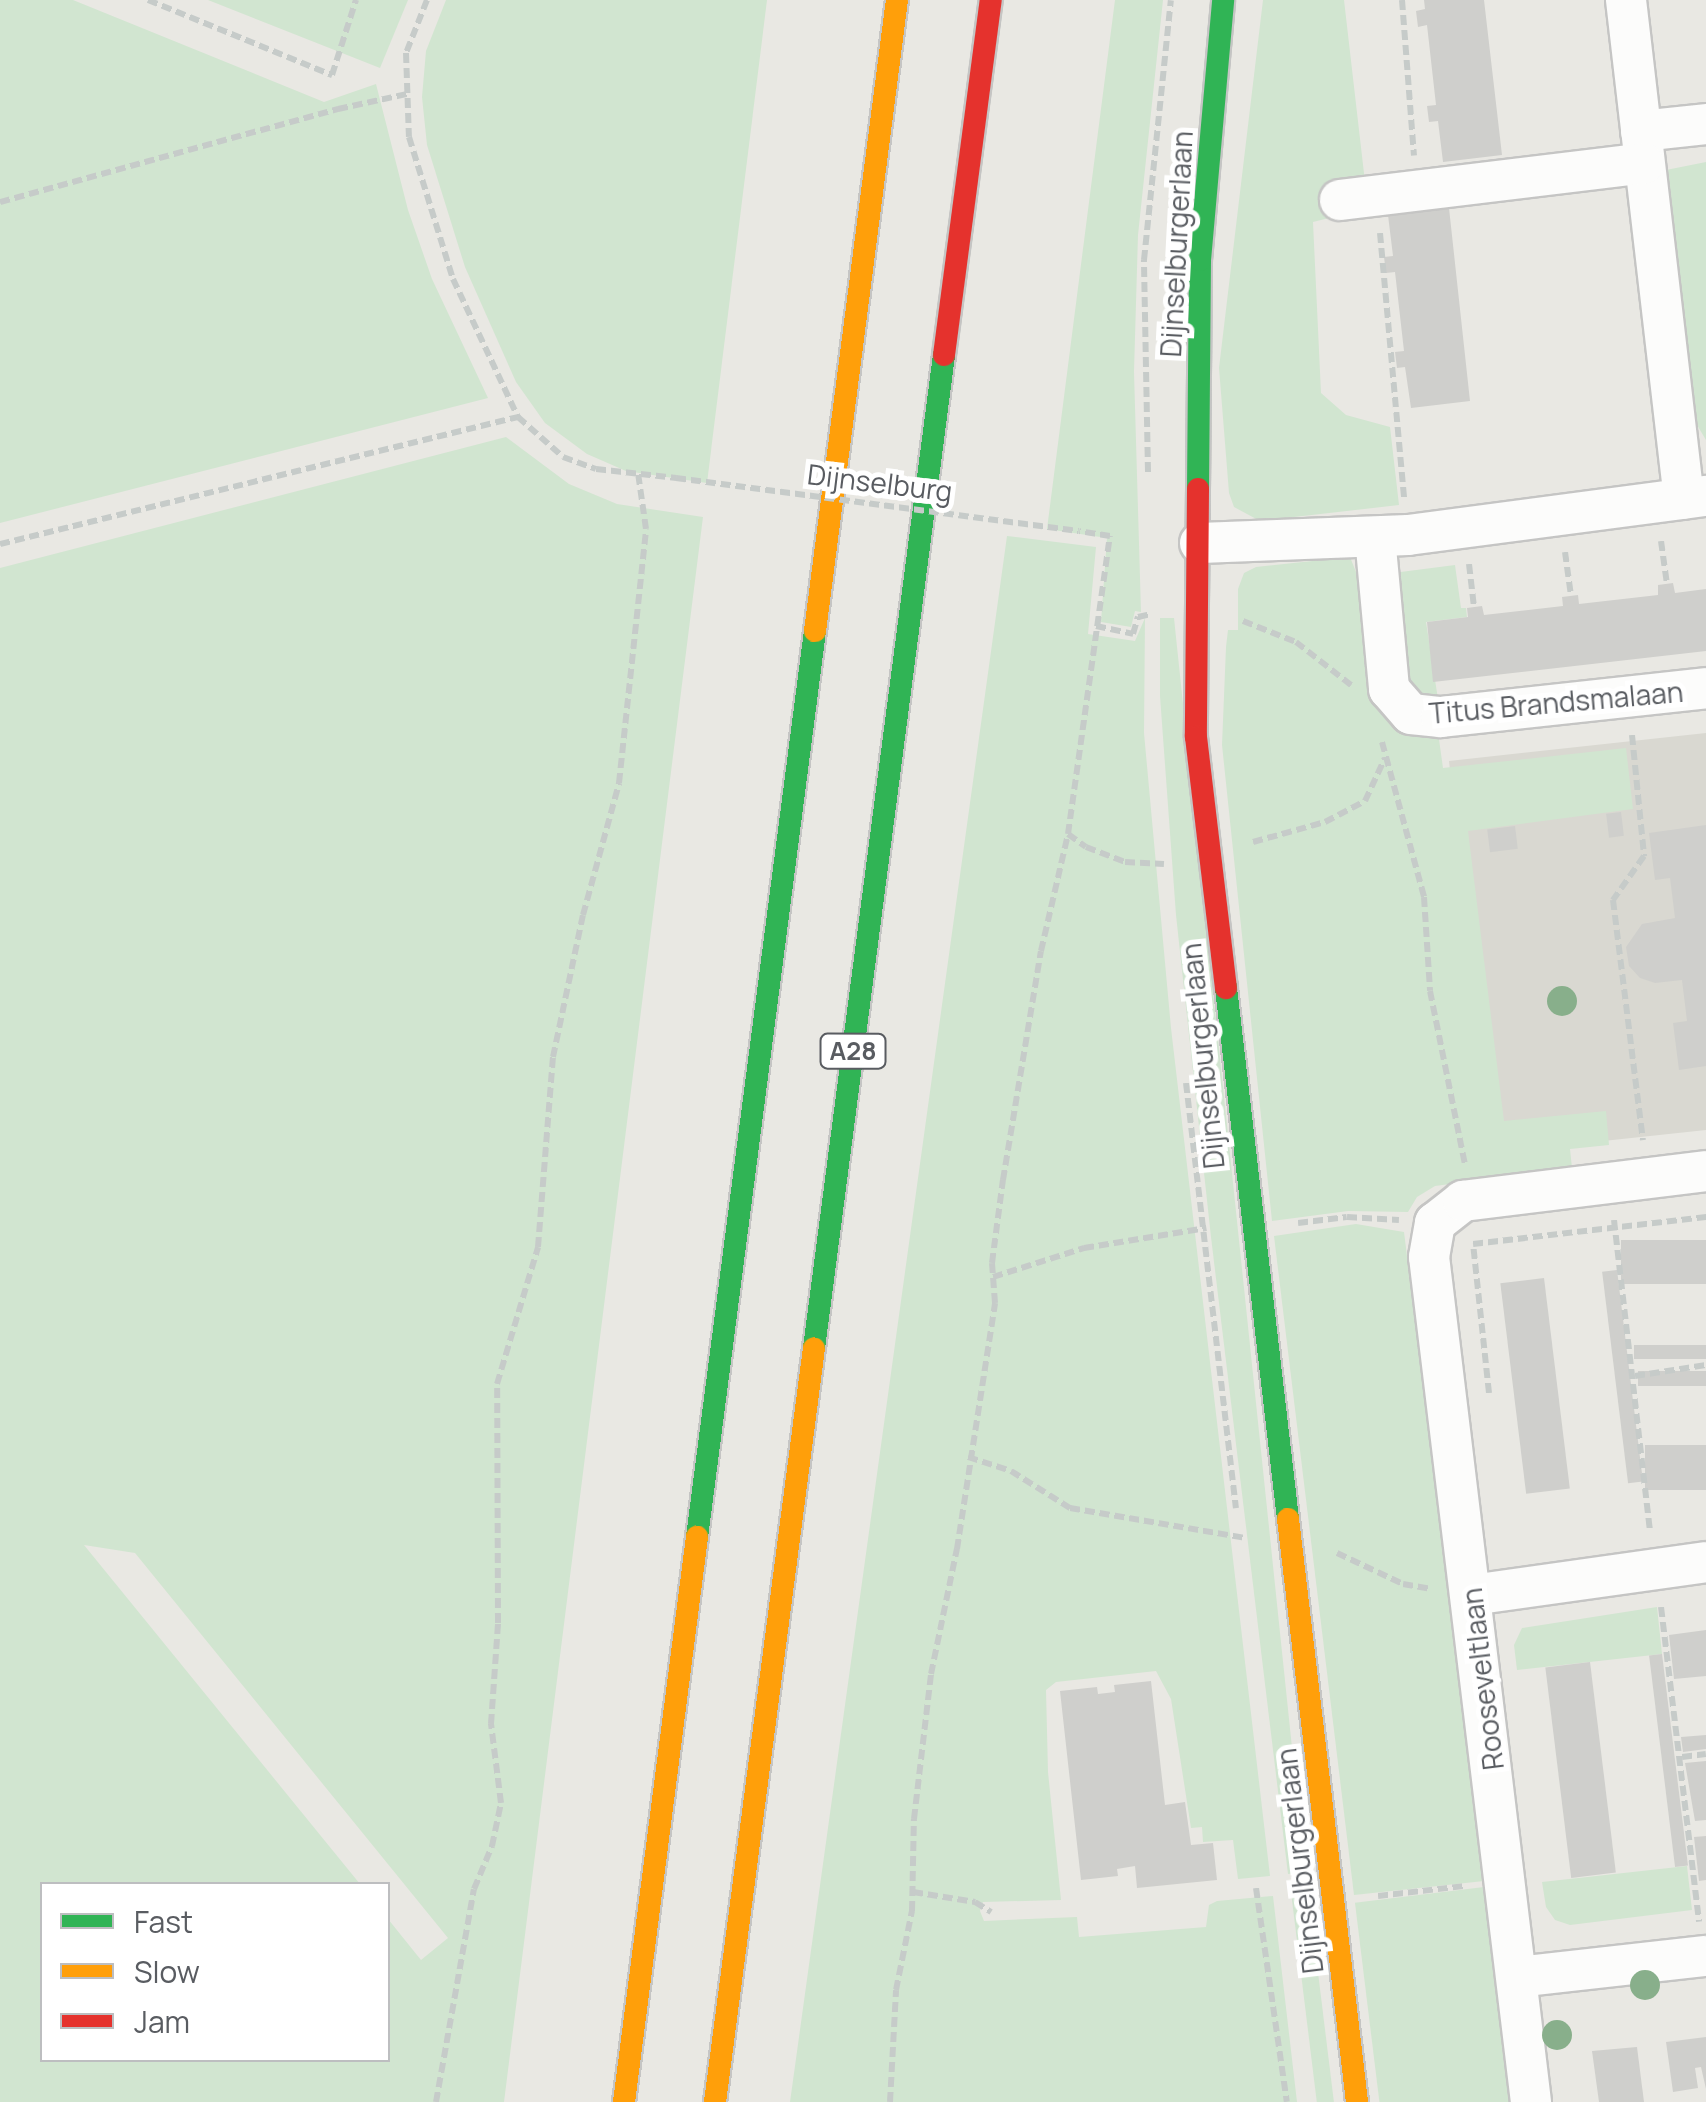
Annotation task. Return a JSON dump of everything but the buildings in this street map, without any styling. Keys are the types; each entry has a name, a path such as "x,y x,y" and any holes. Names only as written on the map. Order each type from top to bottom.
{"main road":[{"path":"624,2102 896,0"},
{"name":"A28","path":"714,2102 991,0"},
{"name":"Dijnselburgerlaan","path":"1224,0 1200,260 1196,737 1251,1230 1294,1542 1357,2102"}],"street":[{"path":"1200,543 1391,536 1695,498 1643,147 1626,0"},
{"path":"1358,198 1416,192 1643,147 1706,124"},
{"name":"Titus Brandsmalaan","path":"1391,536 1386,707 1441,716 1706,688"},
{"path":"1463,1201 1706,1171"},
{"name":"Rooseveltlaan","path":"1463,1201 1435,1222 1429,1257 1531,2102"},
{"path":"1472,1595 1706,1562"},
{"path":"1518,1976 1705,1956"}],"path":[{"path":"148,0 332,74 356,0"},
{"path":"0,544 518,417 452,279 409,137 406,52 427,0"},
{"path":"1402,0 1416,192"},
{"path":"0,202 338,108 407,94"},
{"path":"1358,198 1391,536"},
{"name":"Dijnselburg","path":"518,417 564,458 596,469 1110,536 1068,834 1040,951 1004,1180 992,1263 995,1303 968,1458"},
{"path":"436,2102 474,1889 492,1846 501,1803 491,1724 498,1622 497,1384 538,1248 552,1057 619,783 646,529 638,473"},
{"path":"1660,534 1667,584"},
{"path":"1564,546 1572,596"},
{"path":"1468,558 1474,608"},
{"path":"1232,618 1296,642 1373,702 1386,707 1424,897 1430,991 1466,1171 1463,1201"},
{"path":"1630,699 1644,856 1613,900 1648,1178"},
{"path":"1608,1184 1705,1956"},
{"path":"1490,1399 1474,1244 1706,1217"},
{"path":"1635,1376 1706,1365"},
{"path":"890,2102 896,1990 912,1892 914,1819 930,1674 958,1549 968,1458 1010,1470 1070,1508 1240,1538"},
{"path":"1294,1542 1348,1556 1403,1584 1472,1595"},
{"path":"1682,1757 1706,1754"},
{"path":"1330,1879 1355,1898 1505,1882"},
{"path":"1256,1888 1287,2102"},
{"path":"912,1892 975,1902 991,1912"}],"shaded area":[{"path":"1706,733 1706,1130 1491,1153 1449,761"}],"green space":[{"path":"0,0 73,0 324,102 376,84 408,210 432,279 488,398 0,523"},
{"path":"208,0 408,0 380,68"},
{"path":"446,0 767,0 707,483 626,471 587,454 545,423 516,382 465,267 427,145 422,97 426,51"},
{"path":"1115,0 1163,0 1138,235 1134,372 1141,612 1135,611 1131,627 1101,622 1107,538 1047,529"},
{"path":"1263,0 1344,0 1365,182 1345,214 1313,222 1321,393 1346,415 1390,427 1399,505 1260,521 1234,507 1229,493 1219,368"},
{"path":"1706,162 1706,440 1694,420 1666,170"},
{"path":"506,437 569,484 617,504 703,517 504,2102 0,2102 0,568","holes":["84,1545 135,1553 448,1938 421,1960 390,1921 390,2062 40,2062 40,1882 358,1882"]},
{"path":"1007,536 1096,547 1088,634 1135,641 1145,618 1144,733 1171,1028 1270,1876 1238,1879 1233,1840 1203,1842 1202,1827 1191,1828 1171,1699 1156,1671 1056,1682 1046,1690 1048,1772 1061,1900 983,1902 980,1911 984,1921 1077,1917 1079,1937 1206,1927 1209,1905 1217,1901 1273,1896 1297,2102 790,2102"},
{"path":"1350,557 1358,577 1368,576 1379,678 1437,725 1443,768 1626,748 1633,809 1468,831 1504,1121 1606,1111 1609,1145 1570,1149 1572,1168 1435,1186 1417,1197 1408,1212 1348,1211 1272,1221 1222,745 1226,647 1228,630 1238,630 1238,589 1244,573 1256,567"},
{"path":"1455,565 1461,608 1466,608 1467,617 1426,622 1438,699 1410,701 1385,574"},
{"path":"1160,618 1174,618 1305,1872 1288,1874 1176,915 1160,696"},
{"path":"1356,1224 1404,1232 1484,1881 1354,1895 1274,1236"},
{"path":"1657,1607 1662,1654 1517,1670 1514,1645 1522,1628"},
{"path":"1687,1866 1692,1910 1570,1925 1555,1920 1546,1907 1542,1882"},
{"path":"1484,1887 1510,2102 1379,2102 1355,1903"},
{"path":"1308,1891 1334,2102 1317,2102 1291,1893"}],"traffic: fast":[{"path":"1198,489 1200,260 1223,0"},
{"path":"814,1348 944,355"},
{"path":"697,1537 815,631"},
{"path":"1226,988 1288,1519"}],"traffic: slow":[{"path":"815,631 897,0"},
{"path":"715,2102 814,1348"},
{"path":"1288,1519 1357,2102"},
{"path":"624,2102 697,1537"}],"traffic: jam":[{"path":"944,355 991,0"},
{"path":"1198,489 1196,737 1226,988"}]}
